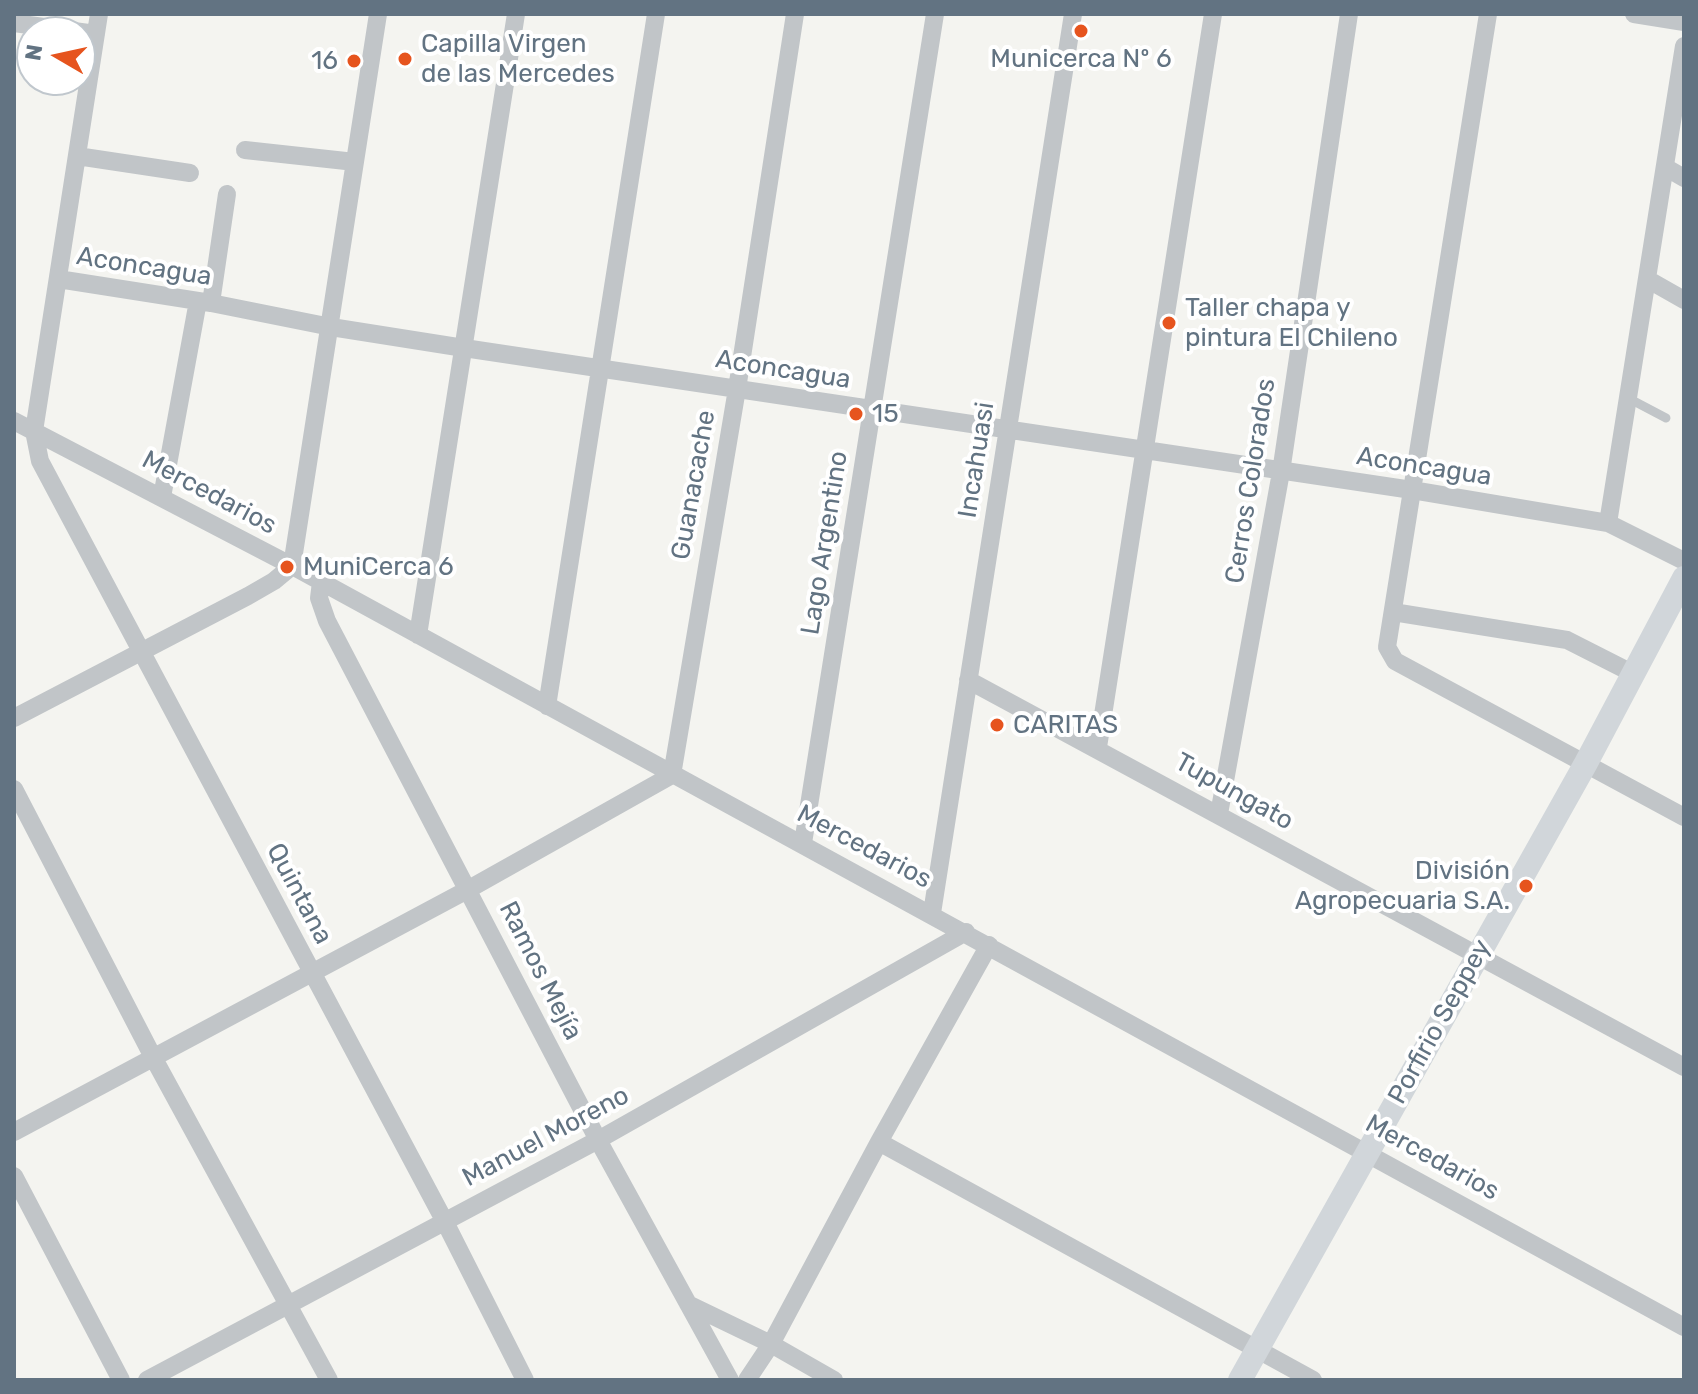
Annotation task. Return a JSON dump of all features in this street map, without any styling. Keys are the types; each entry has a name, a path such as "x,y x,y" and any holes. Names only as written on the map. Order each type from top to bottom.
{"main road":[{"name":"Porfirio Seppey","path":"1240,1380 1586,763 1684,578"}],"street":[{"path":"96,34 99,14"},
{"path":"14,718 248,596 292,566 378,14"},
{"path":"418,635 516,14"},
{"path":"547,706 656,14"},
{"name":"Guanacache","path":"672,775 737,389 795,14"},
{"name":"Lago Argentino","path":"803,843 935,14"},
{"name":"Incahuasi","path":"932,913 1073,14"},
{"path":"1098,747 1213,14"},
{"name":"Cerros Colorados","path":"1219,814 1281,472 1349,14"},
{"path":"1488,14 1387,647 1395,661 1684,817"},
{"path":"1634,14 1684,22"},
{"path":"1608,523 1684,46"},
{"path":"34,431 86,96"},
{"path":"245,150 355,162"},
{"path":"77,156 190,173"},
{"path":"1665,167 1684,178"},
{"path":"162,497 227,194"},
{"name":"Aconcagua","path":"58,279 464,348 1412,490 1608,523 1684,561"},
{"path":"1647,279 1684,300"},
{"name":"Mercedarios","path":"14,421 292,566 672,775 803,843 1684,1327"},
{"name":"Quintana","path":"34,431 40,461 445,1222 525,1380"},
{"name":"Ramos Mejía","path":"321,582 319,598 327,621 598,1140 730,1380"},
{"path":"1393,612 1567,640 1632,673"},
{"name":"Tupungato","path":"968,680 1098,747 1684,1067"},
{"path":"14,1132 469,889 672,775"},
{"path":"14,789 153,1057 329,1380"},
{"name":"Manuel Moreno","path":"147,1380 598,1140 966,932"},
{"path":"747,1380 771,1344 989,945"},
{"path":"879,1142 1313,1380"},
{"path":"14,1176 121,1380"},
{"path":"688,1303 771,1344 834,1380"}],"lane":[{"path":"1628,398 1666,418"}],"place":[{"name":"Municerca Nº 6","path":"1081,31"},
{"name":"Capilla Virgen de las Mercedes","path":"405,59"},
{"name":"16","path":"354,61"},
{"name":"Taller chapa y pintura El Chileno","path":"1169,323"},
{"name":"15","path":"856,414"},
{"name":"MuniCerca 6","path":"287,567"},
{"name":"CARITAS","path":"997,725"},
{"name":"División Agropecuaria S.A.","path":"1526,886"}]}
